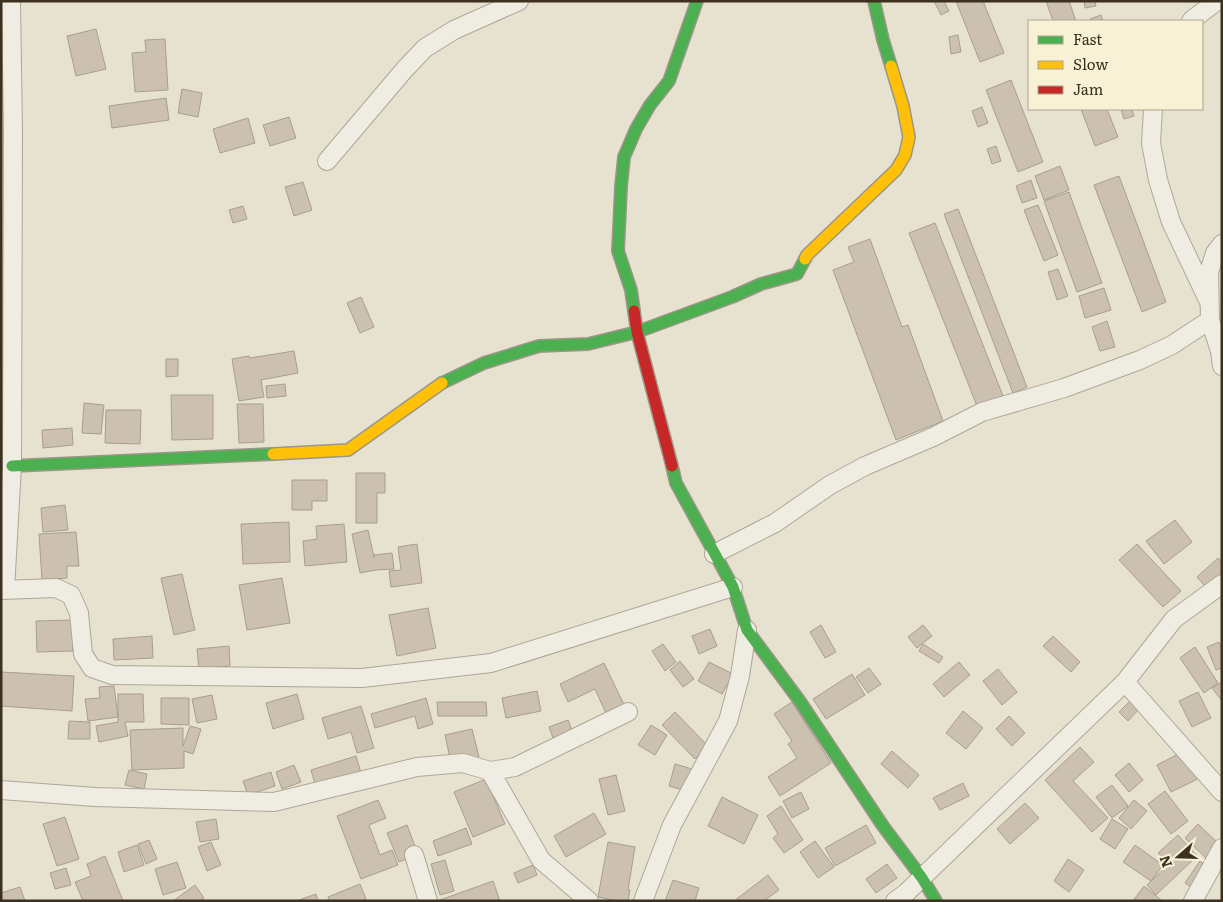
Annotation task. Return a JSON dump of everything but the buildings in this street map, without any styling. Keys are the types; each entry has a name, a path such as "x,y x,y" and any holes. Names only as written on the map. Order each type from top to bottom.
{"street":[{"path":"11,1 7,132 12,466 3,590 56,588 71,596 79,613 83,654 92,668 112,675 362,678 491,663 733,587"},
{"path":"327,160 425,48 454,30 519,1"},
{"path":"697,1 669,81 650,105 636,129 624,157 618,251 631,290 637,332 676,483 733,587 747,630 799,700 883,826 922,878 936,901"},
{"path":"12,466 348,450 438,386 484,363 539,346 588,344 637,332 732,297 761,284 797,274 807,255 831,230 896,170 905,155 908,138 902,106 874,1"},
{"path":"1192,20 1217,1"},
{"path":"1153,110 1151,143 1158,180 1171,222 1210,311 1222,366"},
{"path":"714,554 776,523 830,485 865,466 933,437 982,412 1064,388 1140,360 1172,345 1210,311 1209,272 1215,253 1222,244"},
{"path":"896,901 1125,682 1174,619 1222,584"},
{"path":"643,901 672,825 728,721 740,676 747,630"},
{"path":"1125,682 1222,792"},
{"path":"1,790 95,797 274,802 416,767 463,763 490,771 515,767 628,712"},
{"path":"490,771 541,860 590,901"},
{"path":"1193,901 1222,848"},
{"path":"414,855 428,901"}],"traffic: fast":[{"path":"634,311 631,290 618,251 624,157 636,129 650,105 669,81 697,1"},
{"path":"874,1 891,66"},
{"path":"442,383 484,363 539,346 588,344 637,332 732,297 761,284 797,274 805,259"},
{"path":"12,466 273,454"},
{"path":"672,466 676,483 733,587 747,630 799,700 883,826 922,878 936,901"}],"traffic: slow":[{"path":"805,259 896,170 905,155 909,137 903,106 891,66"},
{"path":"273,454 348,450 442,383"}],"traffic: jam":[{"path":"634,311 637,332 672,466"}]}
